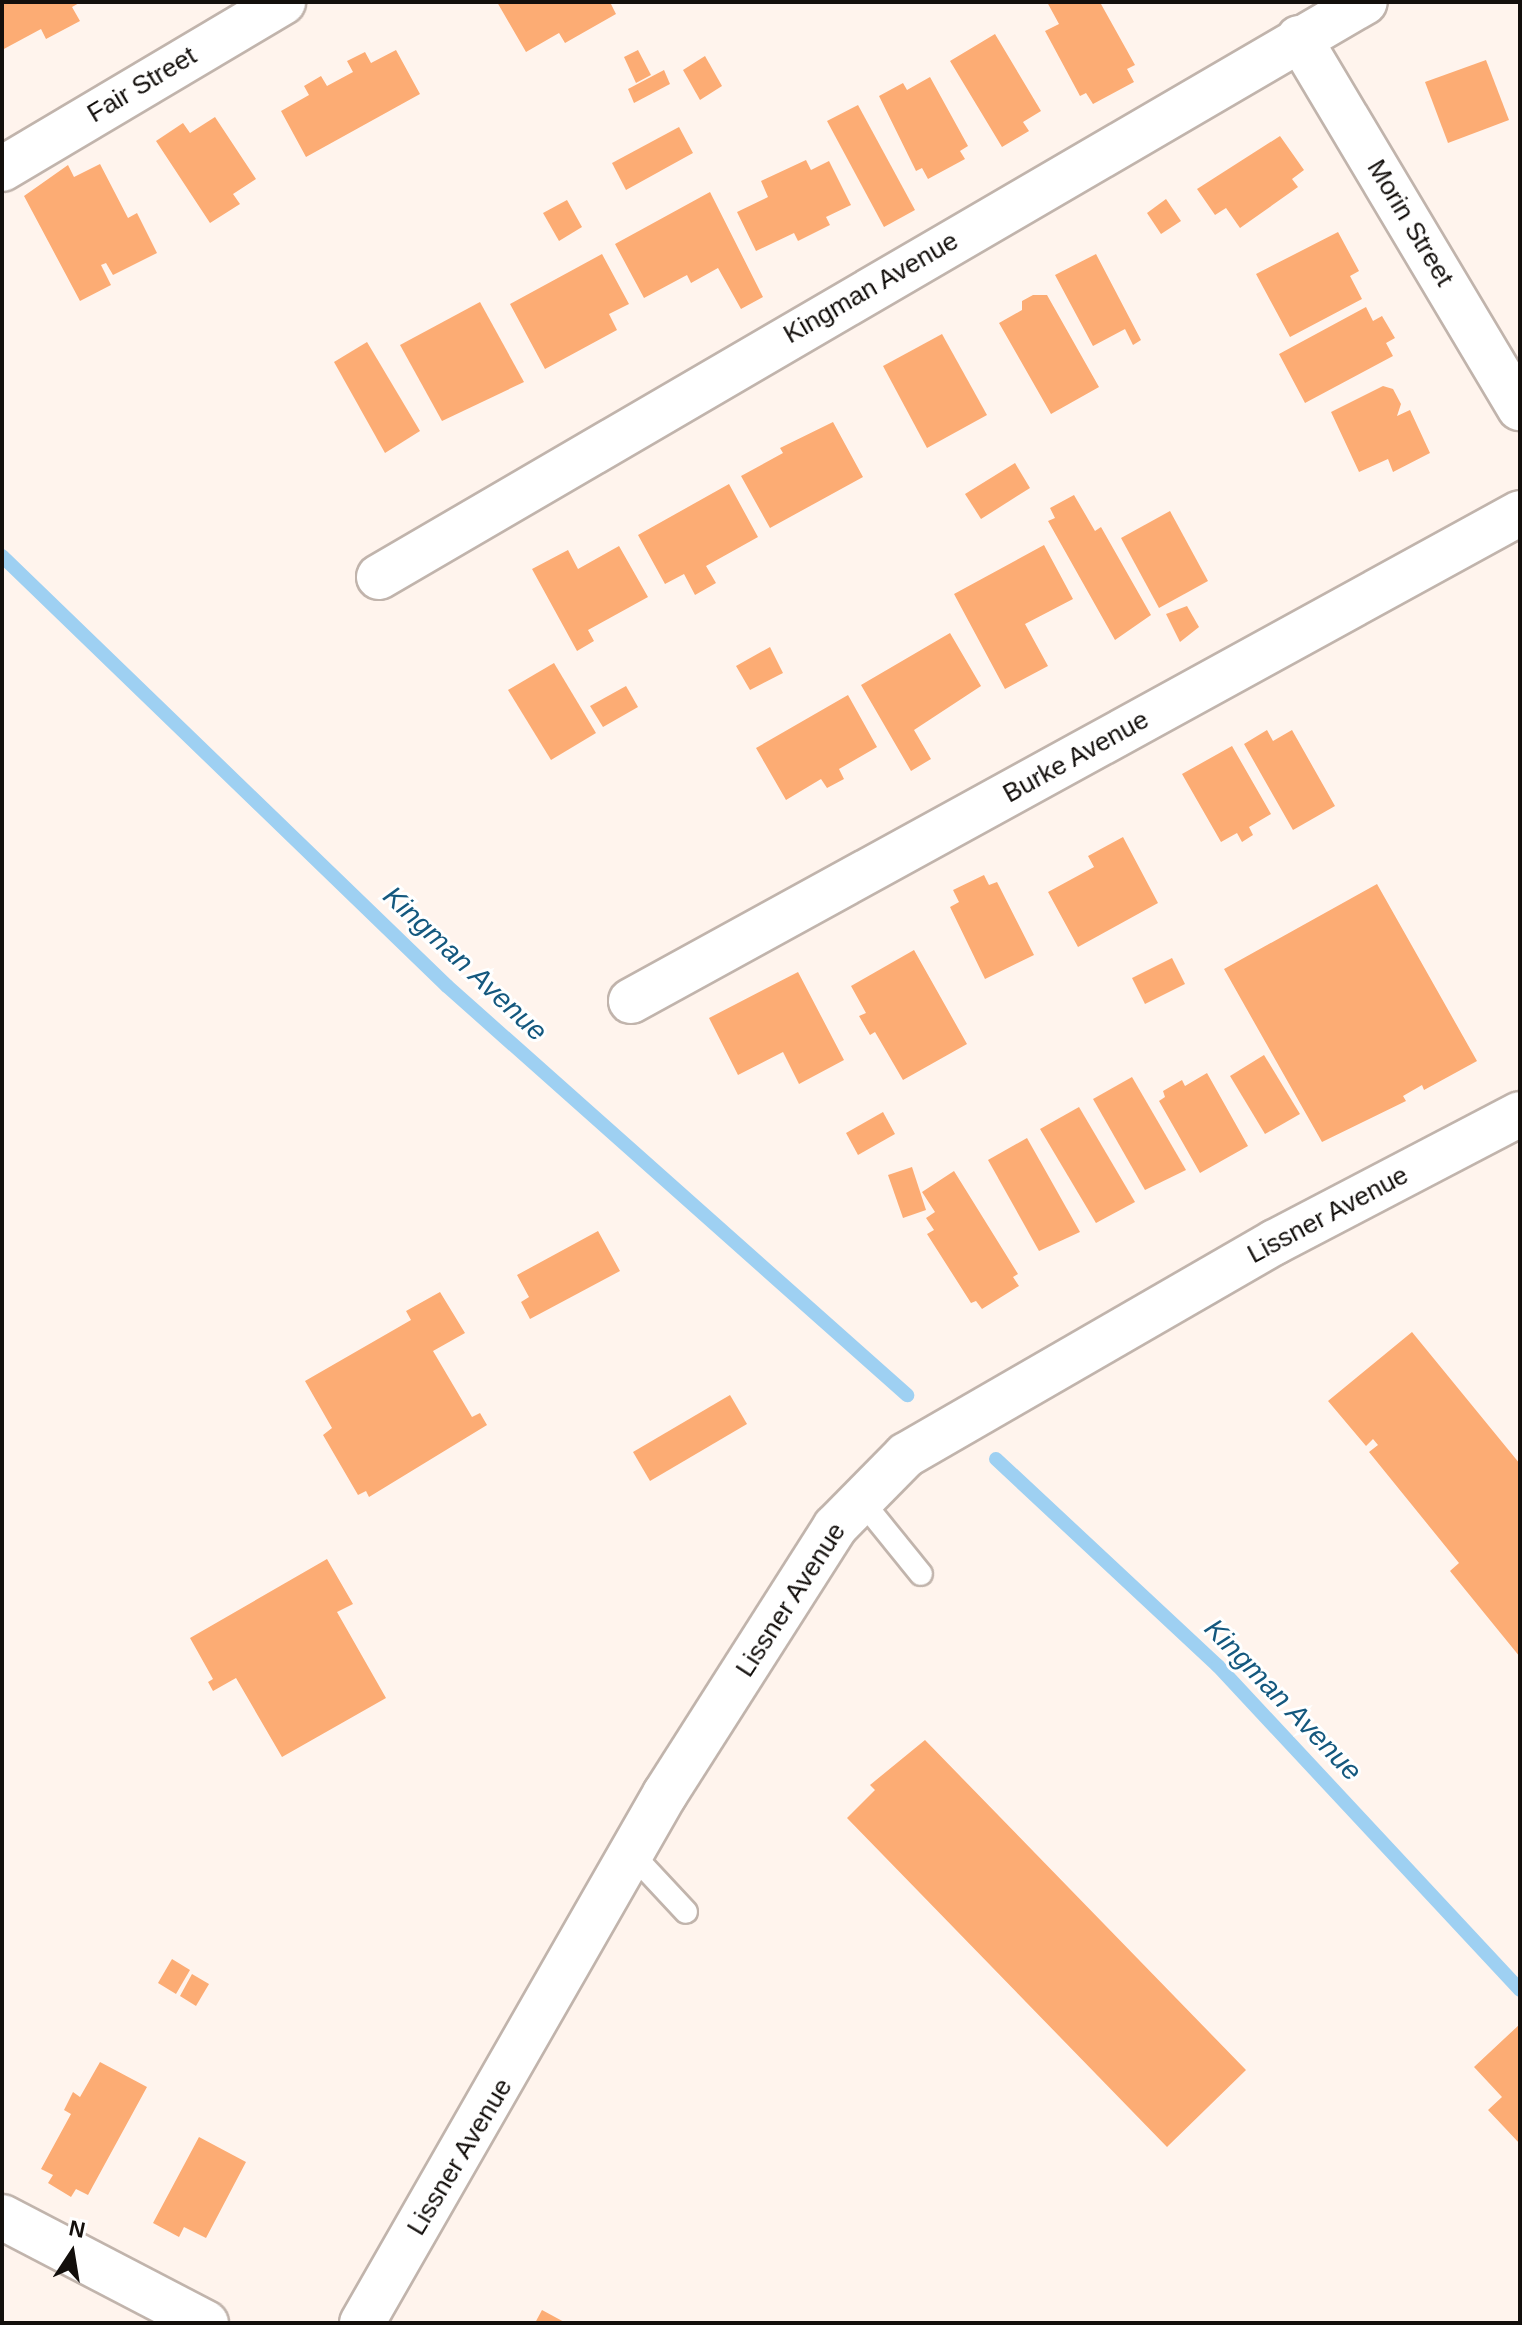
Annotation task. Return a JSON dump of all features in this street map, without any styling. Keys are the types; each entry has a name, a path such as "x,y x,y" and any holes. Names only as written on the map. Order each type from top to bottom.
{"street":[{"name":"Fair Street","path":"2,169 283,2"},
{"name":"Kingman Avenue","path":"379,577 1365,2"},
{"name":"Morin Street","path":"1299,38 1520,408"},
{"name":"Burke Avenue","path":"631,1001 1520,513"},
{"name":"Lissner Avenue","path":"362,2323 632,1854 835,1527 906,1455 1275,1242 1520,1114"},
{"path":"2,2217 206,2323"}],"lane":[{"path":"861,1500 921,1574"},
{"path":"632,1854 686,1912"}],"building":[{"path":"2,2 81,2 72,7 80,21 46,39 41,29 2,50"},
{"path":"497,2 610,2 616,14 565,43 559,33 526,52"},
{"path":"1047,2 1105,2 1101,4 1135,65 1127,69 1134,82 1093,104 1086,93 1080,96 1045,31 1059,24"},
{"path":"995,34 1041,111 1023,122 1029,131 1002,147 950,61"},
{"path":"396,50 420,94 306,157 281,111 309,95 304,86 321,76 327,86 353,72 347,61 365,52 371,63"},
{"path":"638,50 651,75 636,83 624,57"},
{"path":"705,56 722,86 700,100 683,70"},
{"path":"1486,60 1509,120 1448,143 1425,82"},
{"path":"664,70 670,84 634,103 628,89"},
{"path":"930,77 968,146 960,151 965,159 928,179 922,168 916,171 879,96 903,83 907,90"},
{"path":"858,105 915,210 884,227 827,121"},
{"path":"215,117 256,179 233,194 240,204 210,223 156,141 183,123 190,133"},
{"path":"679,127 693,153 626,190 612,163"},
{"path":"1280,136 1304,170 1292,179 1298,187 1240,228 1226,208 1215,215 1197,189"},
{"path":"806,160 811,170 829,161 851,205 826,217 830,225 798,241 794,233 756,251 737,212 768,197 761,181"},
{"path":"100,164 128,218 137,213 157,253 113,275 106,263 101,265 111,285 80,301 24,196 68,165 74,177"},
{"path":"710,192 763,297 741,309 718,268 691,283 687,275 644,298 615,244"},
{"path":"1166,199 1181,221 1161,234 1147,213"},
{"path":"567,200 582,227 559,241 543,213"},
{"path":"1338,232 1359,271 1350,276 1362,299 1290,337 1256,274"},
{"path":"602,254 629,304 609,314 617,330 545,369 510,304"},
{"path":"1096,254 1141,340 1133,345 1125,329 1093,346 1055,275"},
{"path":"1033,295 1047,295 1099,387 1051,414 999,323 1022,310 1022,301"},
{"path":"480,302 524,382 442,421 400,345"},
{"path":"1366,307 1373,321 1382,316 1395,338 1386,343 1393,356 1305,403 1279,354"},
{"path":"942,334 987,415 927,448 883,366"},
{"path":"367,342 420,431 385,453 334,362"},
{"path":"1383,386 1393,389 1401,404 1397,416 1410,410 1430,453 1393,472 1388,459 1359,472 1331,412"},
{"path":"833,422 863,477 770,528 741,476 783,453 780,448"},
{"path":"1015,463 1030,488 981,519 965,494"},
{"path":"729,484 758,537 706,566 716,583 695,595 684,574 665,584 638,535"},
{"path":"1074,495 1095,531 1101,527 1151,615 1115,640 1048,521 1055,518 1050,508"},
{"path":"1170,511 1208,581 1159,608 1121,538"},
{"path":"1044,545 1073,599 1025,624 1048,666 1005,689 954,594"},
{"path":"619,546 648,597 588,630 594,641 577,651 532,569 568,550 578,569"},
{"path":"1187,606 1199,627 1180,642 1166,614"},
{"path":"950,633 981,686 914,730 931,759 911,771 861,685"},
{"path":"770,647 783,673 750,690 736,666"},
{"path":"554,663 596,733 551,760 508,690"},
{"path":"626,686 638,707 603,727 590,706"},
{"path":"848,695 877,747 839,769 844,779 827,788 821,779 786,800 756,748"},
{"path":"1267,730 1273,741 1292,730 1335,806 1293,830 1244,744"},
{"path":"1232,746 1271,814 1249,827 1253,835 1242,842 1237,833 1221,842 1182,774"},
{"path":"1123,837 1158,903 1078,947 1048,892 1094,867 1088,856"},
{"path":"984,875 989,885 997,882 1034,955 985,979 950,907 959,902 953,890"},
{"path":"1377,884 1477,1061 1424,1090 1422,1085 1403,1096 1406,1101 1322,1142 1224,969"},
{"path":"914,950 967,1044 903,1080 875,1032 870,1035 859,1016 866,1013 851,986"},
{"path":"1172,958 1185,984 1145,1004 1132,978"},
{"path":"798,972 844,1060 799,1084 783,1052 738,1075 709,1018"},
{"path":"1264,1055 1300,1114 1265,1134 1230,1076"},
{"path":"1207,1073 1248,1146 1200,1173 1159,1101 1165,1097 1163,1091 1182,1080 1185,1086"},
{"path":"1132,1077 1186,1170 1145,1190 1093,1099"},
{"path":"1079,1107 1135,1202 1096,1223 1040,1129"},
{"path":"883,1112 895,1134 858,1155 846,1133"},
{"path":"1027,1138 1080,1232 1039,1251 988,1160"},
{"path":"912,1167 926,1210 903,1218 888,1175"},
{"path":"954,1171 1018,1274 1013,1277 1019,1286 982,1309 976,1301 971,1303 927,1234 934,1230 926,1218 935,1212 922,1192"},
{"path":"598,1231 620,1271 530,1319 521,1302 529,1297 517,1275"},
{"path":"440,1292 465,1333 433,1351 472,1417 480,1413 487,1425 369,1497 366,1491 358,1495 323,1435 332,1428 305,1381 411,1320 406,1311"},
{"path":"1412,1332 1520,1464 1520,1657 1450,1571 1459,1563 1369,1452 1378,1445 1373,1439 1366,1446 1328,1401"},
{"path":"730,1395 747,1424 650,1481 633,1452"},
{"path":"327,1559 353,1604 337,1612 386,1698 282,1757 236,1678 213,1691 208,1682 213,1679 190,1638"},
{"path":"925,1740 1246,2070 1167,2147 847,1818 875,1790 870,1785"},
{"path":"172,1959 190,1970 176,1994 158,1983"},
{"path":"192,1974 209,1984 196,2006 180,1996"},
{"path":"1520,2024 1520,2144 1488,2110 1502,2097 1474,2067"},
{"path":"100,2062 147,2087 88,2195 76,2189 71,2197 48,2183 53,2175 41,2169 71,2114 64,2110 73,2092 80,2097"},
{"path":"199,2137 246,2162 206,2238 184,2227 179,2237 153,2223"},
{"path":"542,2310 566,2323 535,2323"}],"waterway":[{"name":"Kingman Avenue","path":"2,556 447,986 907,1395"},
{"name":"Kingman Avenue","path":"996,1459 1218,1666 1520,1990"}]}
